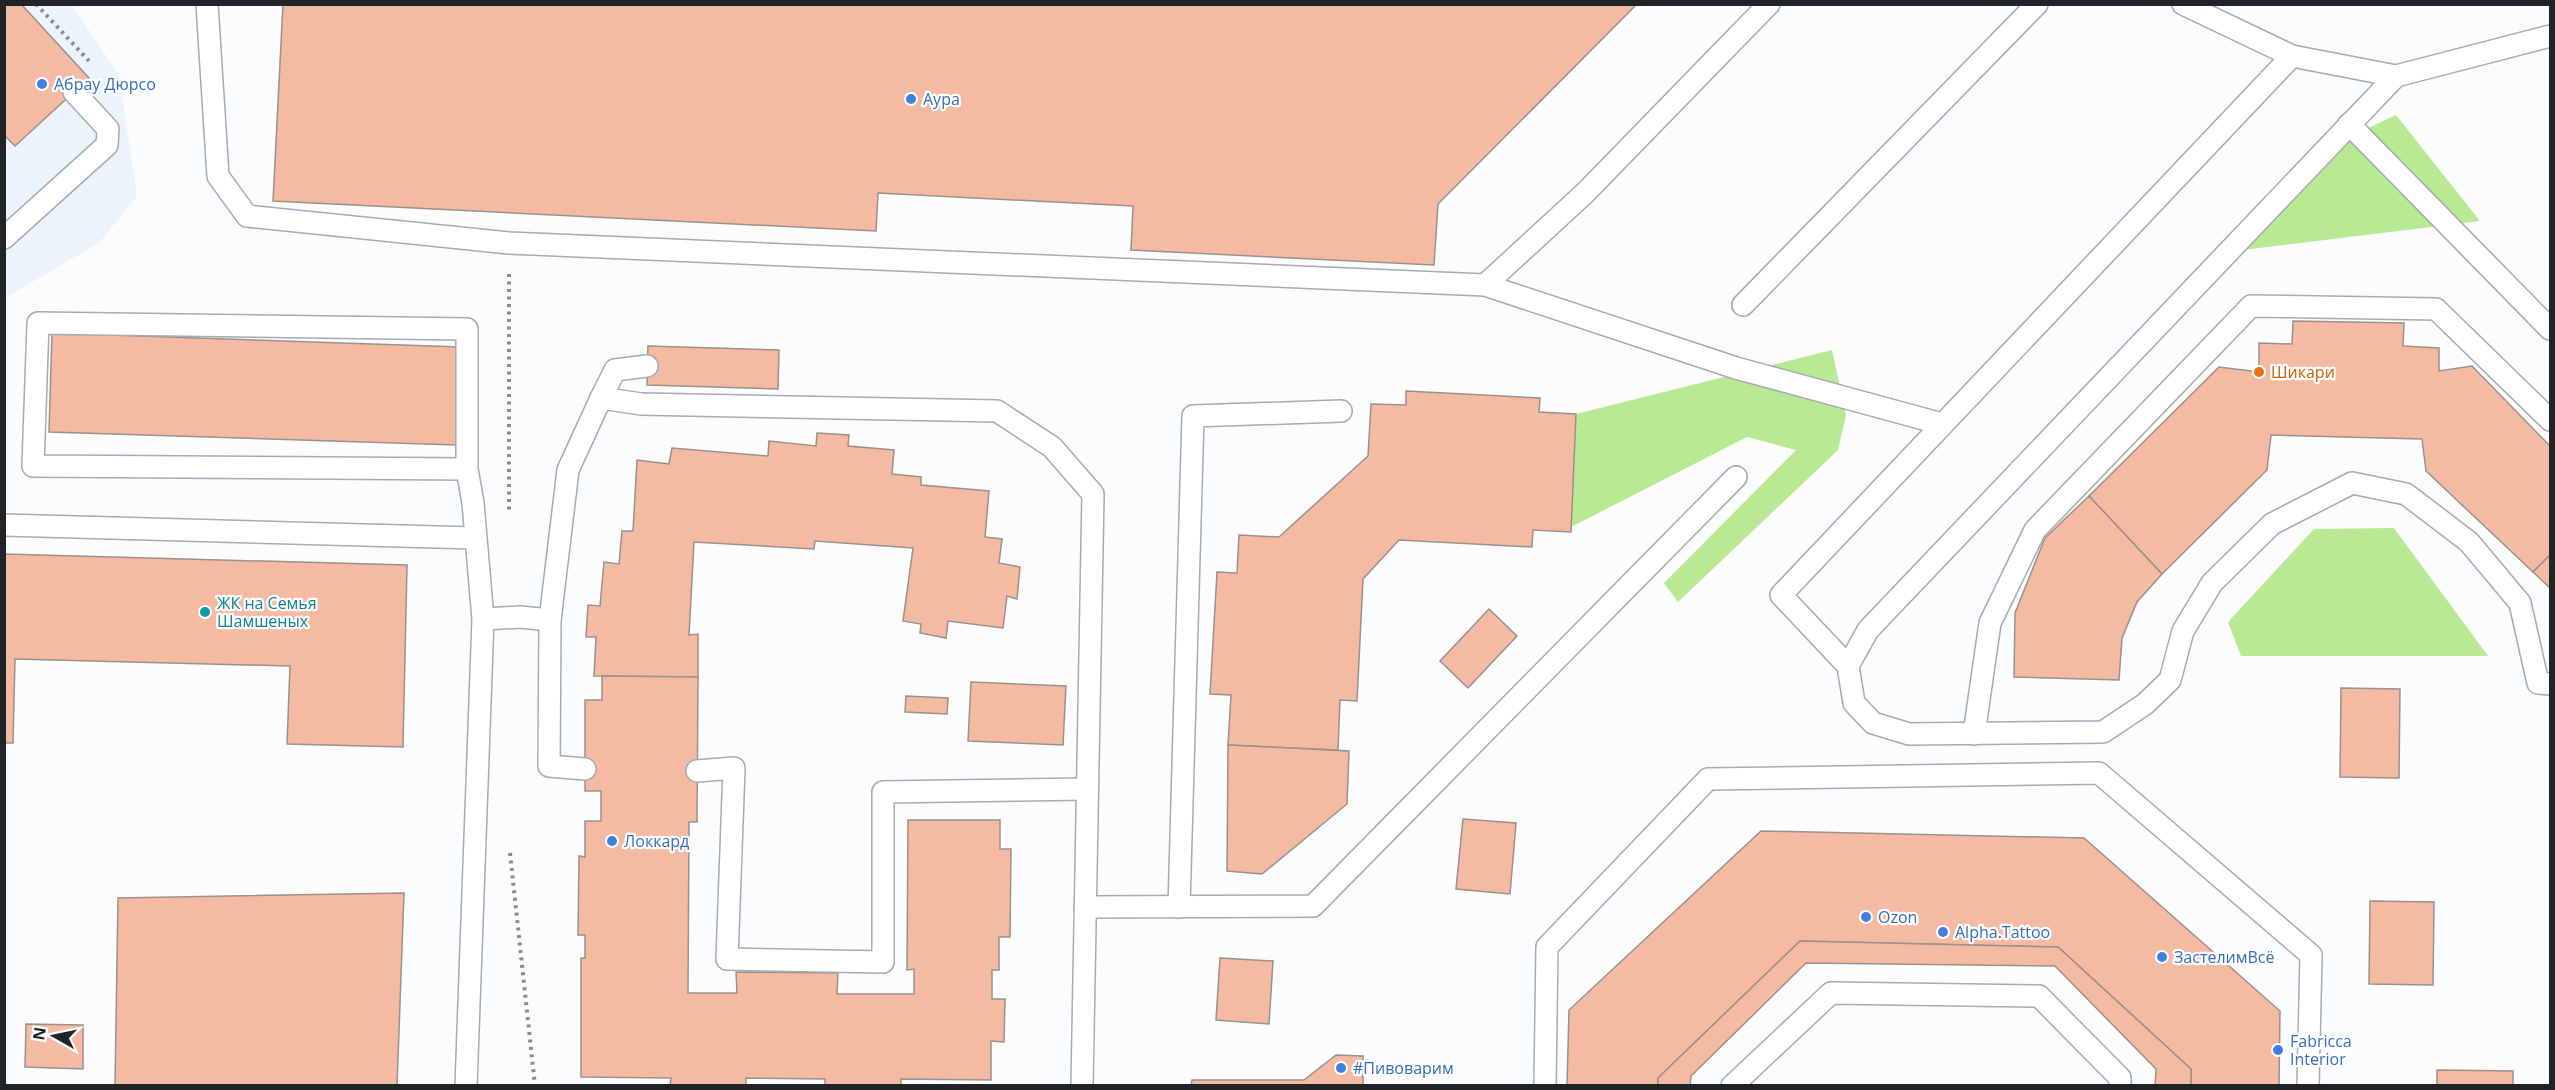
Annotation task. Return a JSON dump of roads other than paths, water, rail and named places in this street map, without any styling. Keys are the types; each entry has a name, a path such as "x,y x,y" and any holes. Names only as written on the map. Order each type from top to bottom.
{"lane":[{"path":"207,4 218,176 247,216 509,243 1485,285 1736,368 1942,424"},
{"path":"1485,285 1585,193 1769,4"},
{"path":"1743,305 2037,4"},
{"path":"2183,4 2292,56 2396,76 2550,36"},
{"path":"2292,56 1781,595 1848,666 1854,703 1873,723 1909,734 2103,732 2145,704 2170,680 2183,631 2212,583 2272,524 2352,483 2406,494 2469,542 2520,603 2538,683 2550,684"},
{"path":"1848,666 1868,630 2396,76"},
{"path":"4,238 107,145 110,137 108,129 74,92"},
{"path":"2349,124 2550,329"},
{"path":"1974,734 1990,623 2035,530 2251,306 2436,309 2550,420"},
{"path":"466,1086 483,619 467,469 467,328 38,323 33,465 467,469"},
{"path":"585,769 549,766 550,620 568,470 615,370 647,366"},
{"path":"601,398 641,404 997,411 1052,447 1093,494 1082,1086"},
{"path":"1179,907 1193,416 1341,411"},
{"path":"1085,907 1313,906 1736,477"},
{"path":"4,525 474,538"},
{"path":"483,619 520,617 550,620"},
{"path":"697,771 734,768 727,959 883,962 884,792 1087,789"},
{"path":"1545,1086 1547,947 1708,779 2099,773 2310,955 2308,1086"},
{"path":"1732,1086 1831,993 2038,996 2120,1078 2120,1086"}],"place":[{"name":"Абрау Дюрсо","path":"42,84"},
{"name":"Аура","path":"911,99"},
{"name":"Шикари","path":"2259,372"},
{"name":"ЖК на Семья Шамшеных","path":"205,612"},
{"name":"Локкард","path":"612,841"},
{"name":"Ozon","path":"1866,917"},
{"name":"Alpha.Tattoo","path":"1943,932"},
{"name":"ЗастелимВсё","path":"2162,957"},
{"name":"Fabricca Interior","path":"2278,1050"},
{"name":"#Пивоварим","path":"1341,1068"}]}
